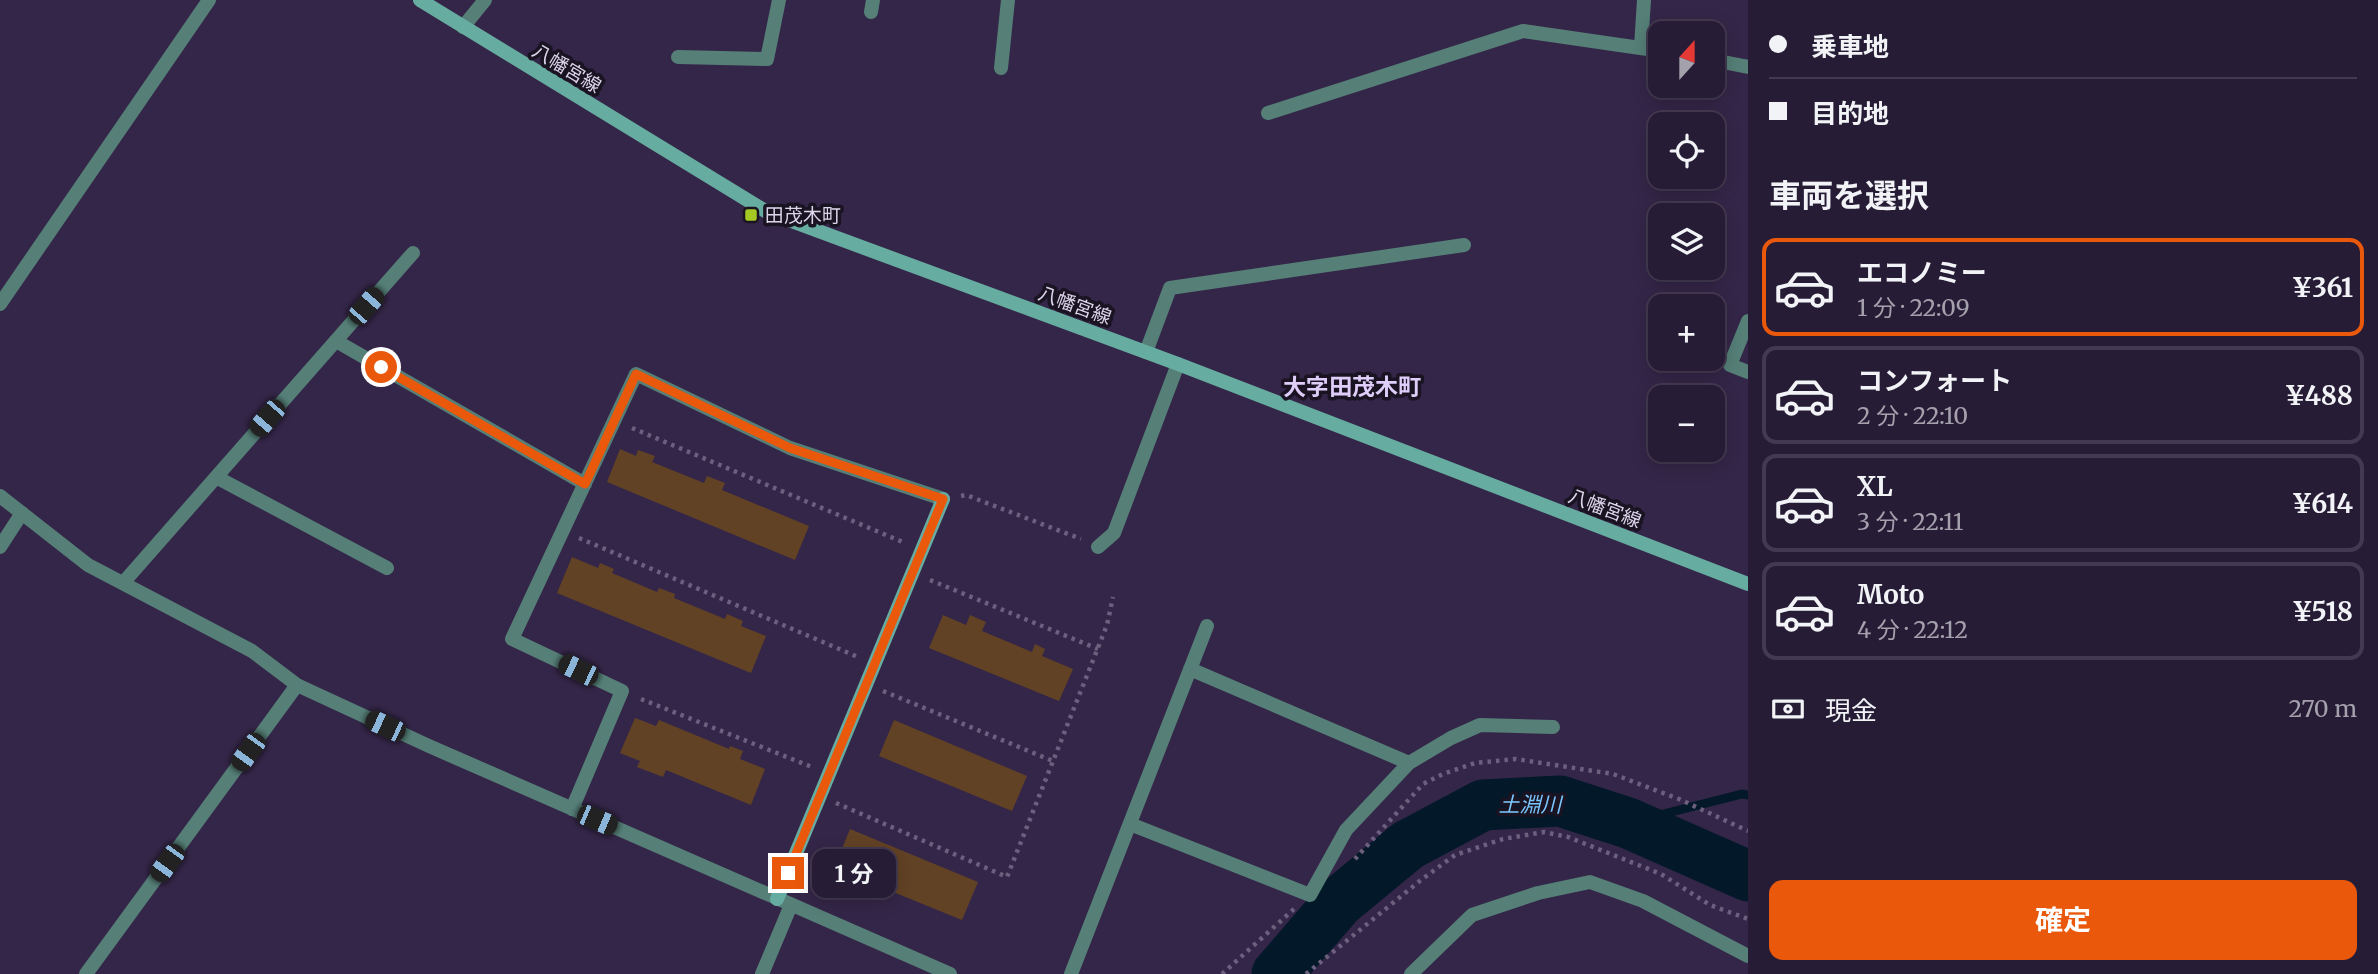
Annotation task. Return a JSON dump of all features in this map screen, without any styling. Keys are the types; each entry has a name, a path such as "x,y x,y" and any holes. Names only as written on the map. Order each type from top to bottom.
{"main road":[{"name":"八幡宮線","path":"421,0 767,212 1178,364 1748,584"},
{"path":"777,899 943,499"}],"street":[{"path":"0,304 209,0"},
{"path":"463,27 485,0"},
{"path":"678,57 767,59 779,0"},
{"path":"1001,68 1008,0"},
{"path":"1641,47 1644,0"},
{"path":"1268,113 1523,31 1648,48"},
{"path":"1726,63 1748,67"},
{"path":"1146,352 1170,288 1464,245"},
{"path":"123,583 413,253"},
{"path":"1748,321 1730,365 1748,372"},
{"path":"336,341 585,484"},
{"path":"1098,547 1114,533 1178,364"},
{"path":"572,809 622,691 512,639 636,374 790,448 943,499"},
{"path":"216,477 387,568"},
{"path":"0,496 88,565 253,651 297,685 429,747 950,974"},
{"path":"0,547 22,513"},
{"path":"1071,974 1207,626"},
{"path":"1190,669 1409,763"},
{"path":"86,974 297,685"},
{"path":"1130,824 1310,895 1346,830 1409,763 1451,738 1480,725 1553,727"},
{"path":"1410,974 1472,915 1538,893 1590,882 1643,901 1748,956"},
{"path":"762,974 791,905"}],"path":[{"path":"614,421 922,550"},
{"path":"943,499 966,495 1098,547"},
{"path":"562,531 874,664"},
{"path":"912,573 1098,649"},
{"path":"820,796 1007,877 1107,625 1112,597"},
{"path":"866,684 1053,761"},
{"path":"622,691 829,773"},
{"path":"1350,863 1423,785 1443,774 1475,763 1516,759 1613,774 1679,799 1748,831"},
{"path":"1222,974 1310,895"}],"building":[{"path":"620,449 636,456 638,450 655,456 652,462 704,483 707,476 725,483 722,490 809,526 795,560 607,482"},
{"path":"572,557 598,568 600,563 614,569 612,573 657,592 659,588 675,594 674,598 725,619 727,614 743,621 741,626 766,636 751,673 557,593"},
{"path":"943,615 966,625 970,615 986,622 982,631 1032,652 1035,644 1045,649 1042,656 1073,669 1059,701 929,648"},
{"path":"635,718 656,726 659,720 729,749 730,746 743,751 740,759 765,769 751,805 666,770 663,777 637,767 640,761 620,753"},
{"path":"894,720 1027,776 1012,811 879,756"},
{"path":"850,829 978,882 962,920 834,868"}],"waterway":[{"path":"1628,823 1742,794 1748,795"},
{"name":"土淵川","path":"1277,974 1339,902 1408,845 1483,805 1560,801 1628,823 1748,876"}],"place":[{"name":"田茂木町","path":"751,215"}],"district":[{"name":"大字田茂木町","path":"1352,387"}],"route":[{"path":"381,367 585,484 636,374 790,448 943,499 788,873"}]}
